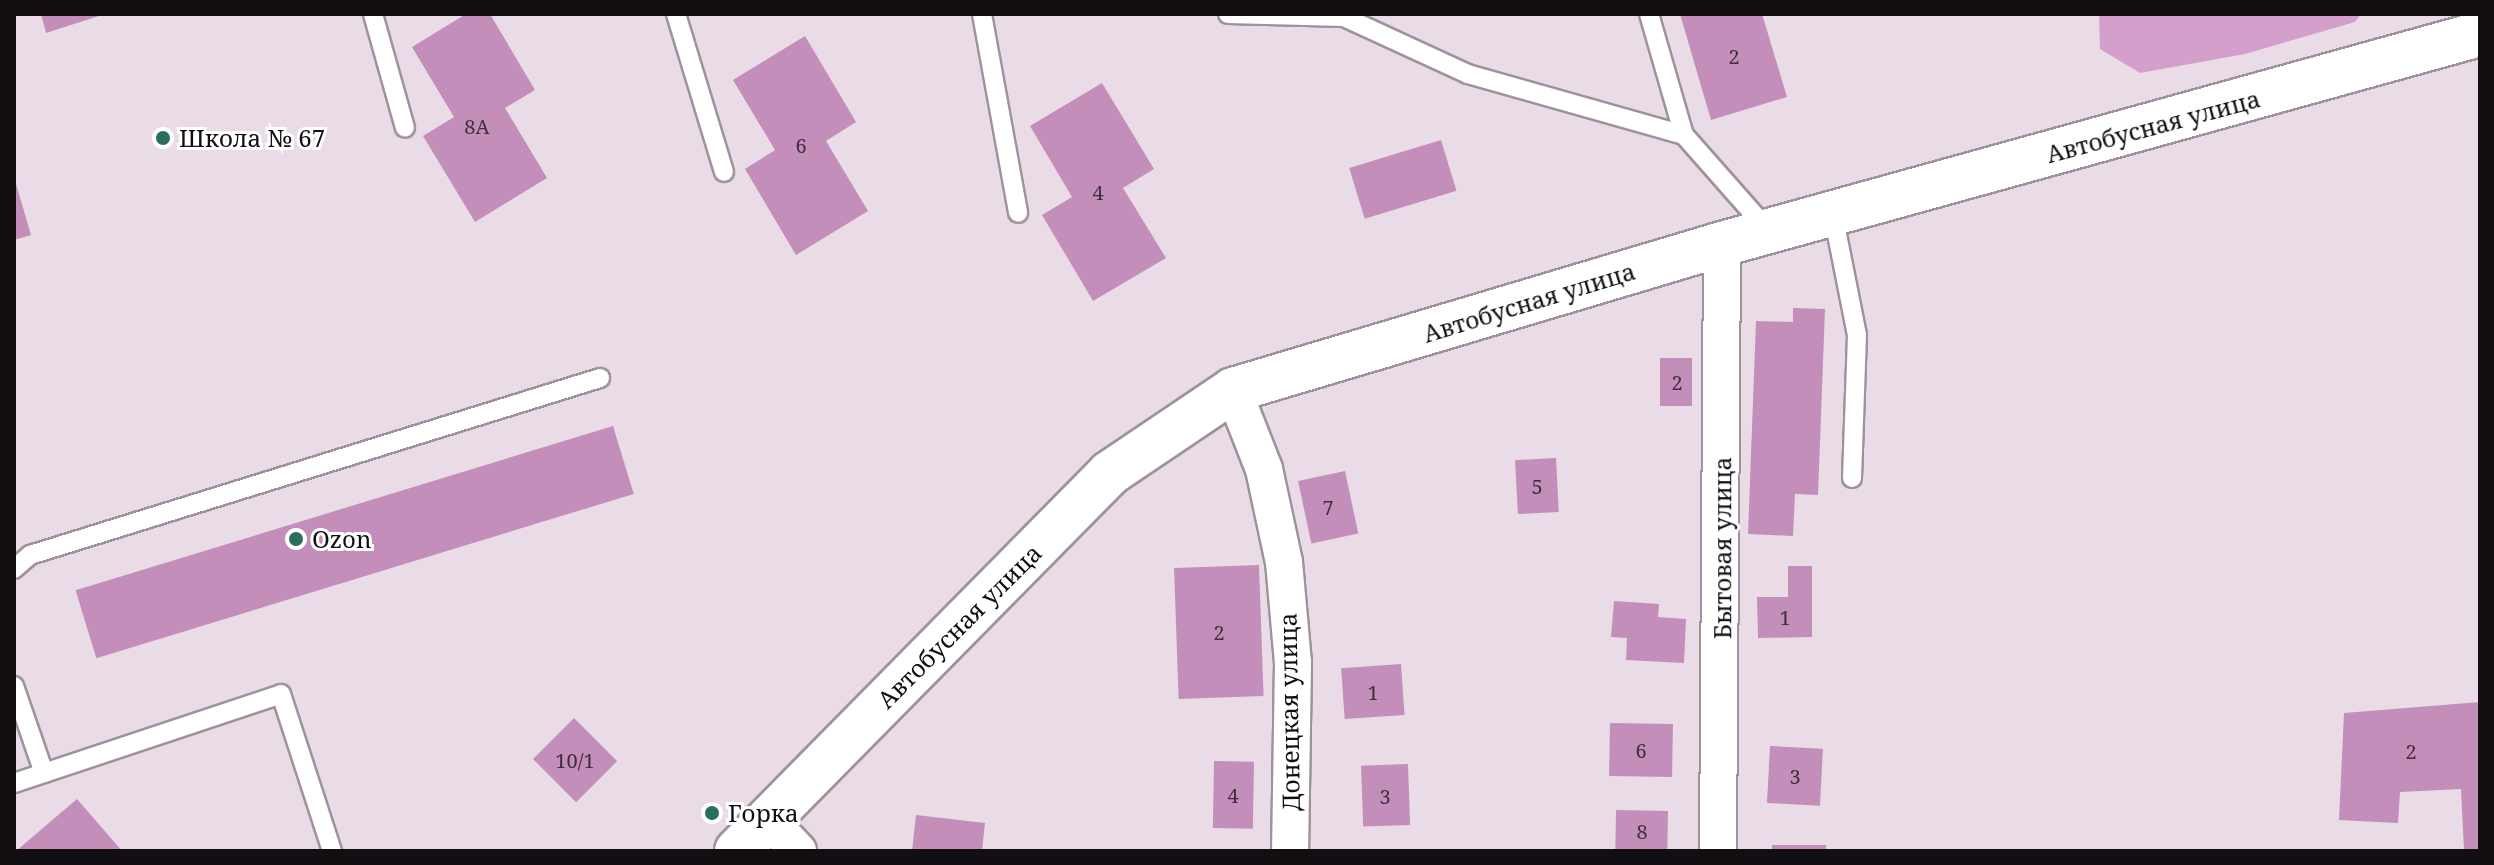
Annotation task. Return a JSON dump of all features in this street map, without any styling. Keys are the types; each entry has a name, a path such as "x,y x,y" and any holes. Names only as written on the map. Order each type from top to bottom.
{"street":[{"name":"Автобусная улица","path":"737,851 1110,473 1233,390 1722,244 2477,37"},
{"name":"Бытовая улица","path":"1718,851 1722,244"},
{"name":"Донецкая улица","path":"1233,390 1264,469 1284,562 1293,663 1290,851"},
{"path":"768,819 798,851"}],"lane":[{"path":"373,14 405,128"},
{"path":"676,14 724,172"},
{"path":"982,14 1018,213"},
{"path":"1228,14 1343,16 1468,74 1684,135"},
{"path":"1649,14 1684,135 1769,231"},
{"path":"1833,214 1857,335 1852,478"},
{"path":"14,569 30,555 600,378"},
{"path":"14,686 44,773"},
{"path":"14,783 281,694 332,851"}],"shaded area":[{"path":"2099,14 2361,14 2355,22 2245,54 2140,73 2100,49"}],"building":[{"path":"41,14 101,14 102,15 46,33"},
{"path":"466,14 490,14 535,90 505,108 547,178 475,222 423,136 454,117 412,47"},
{"path":"1680,14 1762,14 1787,97 1711,120"},
{"path":"805,36 856,122 826,141 868,211 796,255 745,169 775,150 733,80"},
{"path":"1102,83 1154,169 1123,188 1166,258 1093,301 1042,215 1072,197 1030,126"},
{"path":"1441,140 1456,191 1365,219 1349,168"},
{"path":"14,177 31,235 14,240"},
{"path":"1793,308 1825,309 1818,495 1795,494 1793,536 1748,534 1756,321 1793,322"},
{"path":"1660,358 1692,358 1692,406 1660,406"},
{"path":"613,426 634,494 96,658 76,590"},
{"path":"1556,458 1559,512 1518,514 1515,460"},
{"path":"1345,471 1358,534 1311,544 1298,481"},
{"path":"1259,565 1264,696 1179,699 1174,568"},
{"path":"1788,566 1812,566 1812,637 1758,638 1757,597 1788,597"},
{"path":"1614,601 1659,604 1658,617 1686,619 1684,663 1626,660 1627,638 1611,637"},
{"path":"1401,664 1405,715 1345,719 1341,668"},
{"path":"2480,702 2480,851 2464,851 2461,789 2400,792 2398,823 2339,820 2344,713"},
{"path":"574,718 617,761 576,802 533,759"},
{"path":"1610,723 1673,724 1672,777 1609,776"},
{"path":"1770,746 1823,749 1820,806 1767,803"},
{"path":"1214,761 1254,762 1253,829 1213,828"},
{"path":"1408,764 1410,825 1363,827 1361,766"},
{"path":"77,799 122,851 16,851"},
{"path":"1616,810 1668,811 1667,851 1615,851"},
{"path":"916,815 985,823 982,851 912,851"},
{"path":"1772,845 1826,845 1826,851 1772,851"}],"place":[{"name":"Школа № 67","path":"163,138"},
{"name":"Ozon","path":"296,539"},
{"name":"Горка","path":"712,813"}]}
